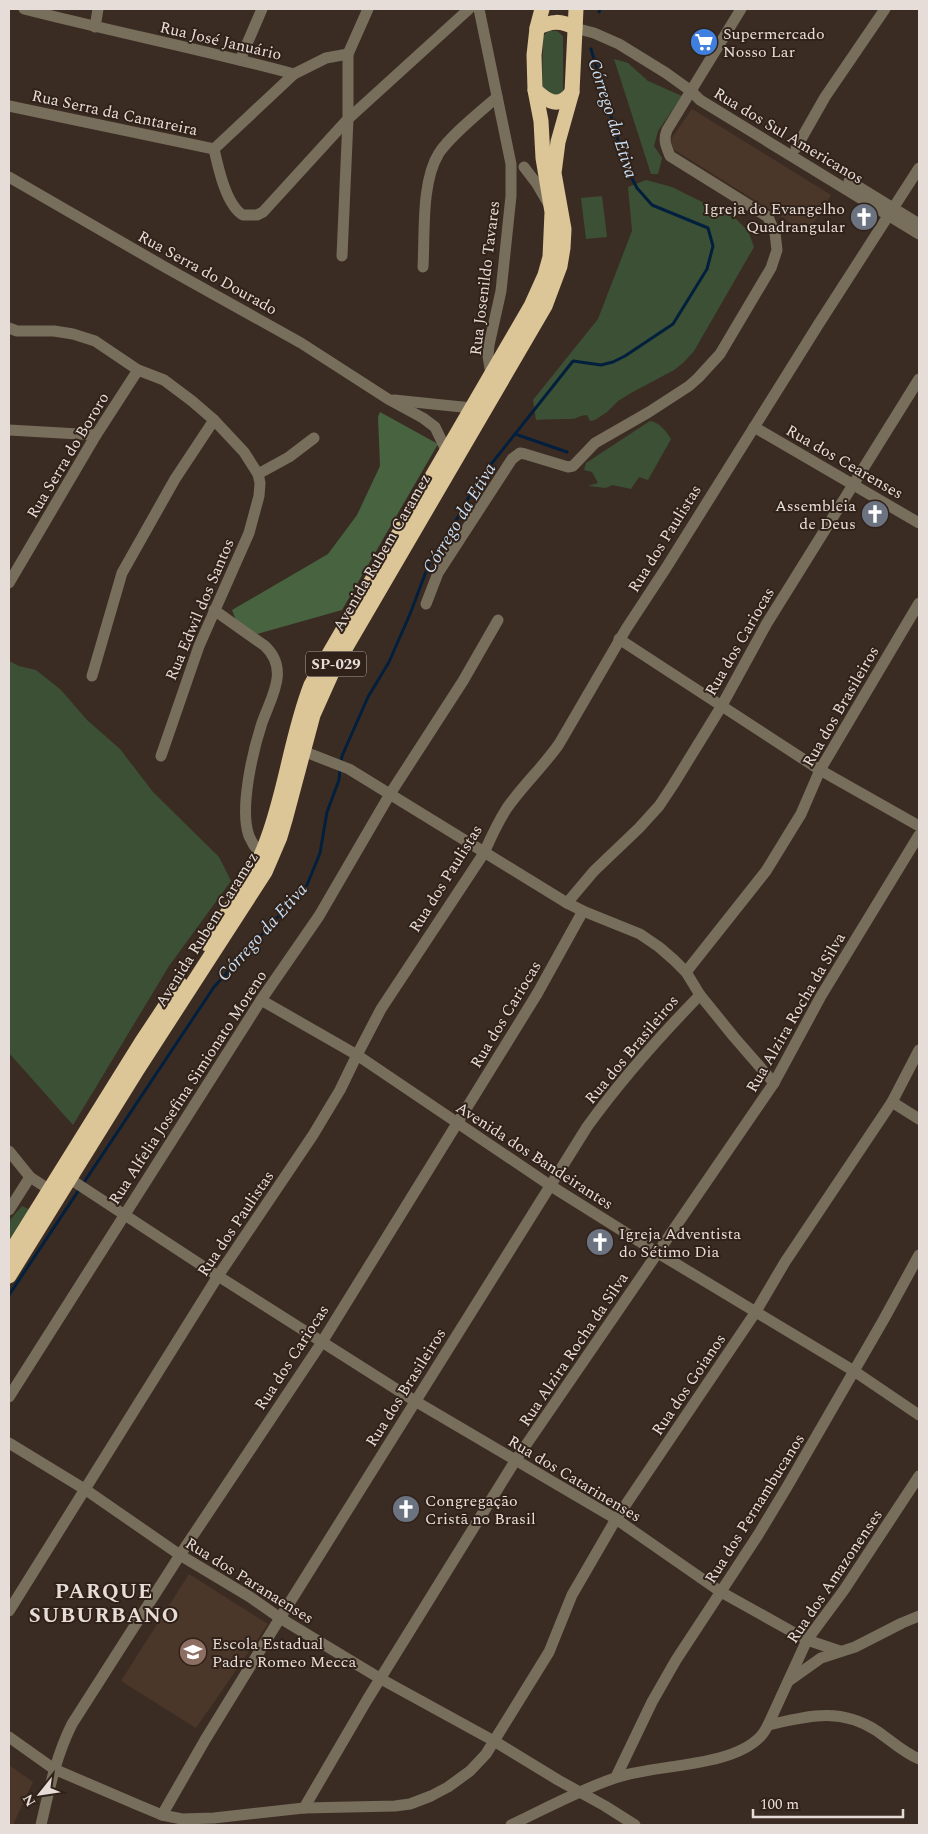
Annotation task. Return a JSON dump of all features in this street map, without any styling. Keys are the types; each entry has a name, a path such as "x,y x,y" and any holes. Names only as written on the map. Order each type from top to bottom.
{"highway":[{"name":"SP-029","path":"537,28 542,9"},
{"name":"SP-029","path":"575,28 576,9"},
{"path":"537,28 560,21 575,28"},
{"name":"Avenida Rubem Caramez","path":"9,1255 141,1042 251,874 270,831 293,742 311,685 531,306 545,275 550,258 552,212 543,158 541,121 535,90 534,55 537,28"},
{"name":"Avenida Rubem Caramez","path":"9,1276 72,1181 137,1070 264,872 283,828 312,715 335,666 545,306 560,266 563,248 564,229 554,173 558,142 572,92 575,28"},
{"path":"535,90 553,102 564,100 572,92"}],"street":[{"name":"Rua José Januário","path":"24,9 294,74"},
{"path":"95,27 98,9"},
{"path":"240,60 262,9"},
{"path":"342,256 348,119 348,54 368,9"},
{"path":"348,54 326,58 294,74 214,149 221,176 233,206 243,215 257,215 268,207 348,119 469,9"},
{"name":"Rua Josenildo Tavares","path":"479,9 511,164 511,196 501,291 489,345 491,375"},
{"path":"426,604 438,573 512,459 520,453 573,466 595,443 689,386 720,354 772,268 777,250 775,233 768,217 670,156 664,142 664,136 741,9"},
{"path":"796,148 825,97 884,9"},
{"path":"575,28 606,38 666,72 691,91"},
{"name":"Rua dos Sul Americanos","path":"691,91 707,95 796,148 891,211 919,234"},
{"name":"Rua dos Sul Americanos","path":"691,91 700,100 891,211 919,224"},
{"path":"423,266 427,186 435,161 446,145 497,96"},
{"name":"Rua Serra da Cantareira","path":"9,106 214,149"},
{"path":"524,167 543,158"},
{"path":"511,164 524,167 538,184 552,212"},
{"name":"Rua dos Paulistas","path":"9,1611 218,1276 313,1136 340,1090 356,1055 400,979 484,853 494,830 507,808 559,744 619,639 919,168"},
{"name":"Rua Serra do Dourado","path":"9,176 163,266 301,343 388,399 423,418 435,427 447,452"},
{"path":"9,328 17,331 54,331 73,334 95,341 138,370 164,380 214,420 244,452 258,474 289,458 314,438"},
{"name":"Rua Serra do Bororo","path":"9,582 96,435 138,370"},
{"name":"Rua dos Cariocas","path":"567,903 594,871 659,806 721,707 767,623 919,379"},
{"name":"Rua Serra do Dourado","path":"388,399 472,408"},
{"path":"423,418 427,403"},
{"path":"92,676 122,573 175,479 214,420"},
{"name":"Rua dos Cearenses","path":"754,427 919,523"},
{"path":"9,430 96,435"},
{"name":"Rua Edwil dos Santos","path":"161,756 187,678 214,610 249,533 260,483 258,474"},
{"name":"Rua dos Brasileiros","path":"686,972 766,871 801,814 820,770 919,604"},
{"path":"214,610 265,646 272,652 276,661 278,675 276,689 258,738 245,808 249,835 261,855"},
{"name":"Rua Alfelia Josefina Simionato Moreno","path":"9,1397 261,1000 319,916 390,794 463,681 498,620"},
{"path":"619,639 820,770 919,826"},
{"path":"303,751 348,769 583,912 640,934 659,947 686,972 700,995 774,1083"},
{"name":"Rua Alzira Rocha da Silva","path":"304,1808 367,1700 516,1461 774,1083 821,996 919,834"},
{"name":"Rua dos Cariocas","path":"41,1825 54,1769 63,1741 72,1724 180,1555 322,1342 537,994 583,912"},
{"name":"Rua dos Brasileiros","path":"162,1815 205,1740 280,1618 587,1127 655,1041 700,995"},
{"name":"Avenida dos Bandeirantes","path":"261,1000 356,1055 551,1186 755,1313 854,1371 919,1415"},
{"name":"Rua dos Goianos","path":"9,1737 54,1769 162,1815 182,1819 206,1819 304,1808 367,1808 410,1804 431,1796 462,1778 482,1759 494,1741 549,1652 572,1595 616,1519 755,1313 785,1262 892,1102 919,1050"},
{"path":"892,1102 919,1119"},
{"path":"9,1151 30,1177 50,1190"},
{"path":"9,1210 30,1177"},
{"name":"Rua dos Catarinenses","path":"72,1181 415,1401 616,1519 721,1592 807,1640 840,1651"},
{"name":"Rua dos Pernambucanos","path":"616,1777 652,1702 676,1660 787,1487 919,1254"},
{"name":"Rua dos Paranaenses","path":"9,1443 86,1490 180,1555 250,1597 280,1618 381,1679 494,1741 635,1825"},
{"name":"Rua dos Amazonenses","path":"511,1825 616,1777 730,1755 760,1737 768,1725 807,1640 844,1590 919,1476"},
{"path":"788,1682 812,1663 855,1647 919,1616"},
{"path":"768,1725 821,1716 851,1718 866,1724 900,1748 919,1758"}],"shaded area":[{"path":"692,109 831,195 807,233 673,149 671,139"},
{"name":"Escola Estadual Padre Romeo Mecca","path":"189,1574 268,1624 196,1728 121,1681"},
{"path":"9,1765 33,1782 13,1825 9,1825"}],"green space":[{"path":"548,31 557,31 563,36 563,91 558,96 552,97 542,89 543,36"},
{"path":"614,59 628,63 648,81 682,96 658,131 654,146 662,158 658,174 651,174"},
{"path":"646,180 672,187 736,219 748,231 754,247 694,351 683,363 674,370 618,401 595,420 590,421 587,415 573,419 536,420 533,400 598,319 632,231 628,187"},
{"path":"602,196 607,237 586,239 581,198"},
{"path":"380,412 438,444 342,610 257,634 237,623 232,610 328,554 357,515 380,466 378,417"},
{"path":"650,421 660,425 671,439 648,480 639,477 631,489 612,485 606,488 588,486 598,483 592,472 584,470 586,463"},
{"path":"9,661 19,666 36,670 61,690 87,720 120,749 153,792 219,857 231,881 169,966 73,1125 9,1053"},
{"path":"22,1206 31,1210 9,1242 9,1221"}],"waterway":[{"name":"Córrego da Etiva","path":"341,763 342,756 368,697 389,662 430,561 458,517 477,482 573,361 601,365 613,362 673,324 707,269 713,246 708,228 652,205 637,188 626,167 591,49"},
{"path":"515,434 567,452"},
{"name":"Córrego da Etiva","path":"9,1295 214,987 307,885 320,853 327,812 339,780 340,769"}],"place":[{"name":"Supermercado Nosso Lar","path":"704,42"},
{"name":"Igreja do Evangelho Quadrangular","path":"864,217"},
{"name":"Assembleia de Deus","path":"875,514"},
{"name":"Igreja Adventista do Sétimo Dia","path":"600,1242"},
{"name":"Congregação Cristã no Brasil","path":"406,1509"},
{"name":"Escola Estadual Padre Romeo Mecca","path":"193,1652"}],"district":[{"name":"PARQUE SUBURBANO","path":"104,1603"}]}
